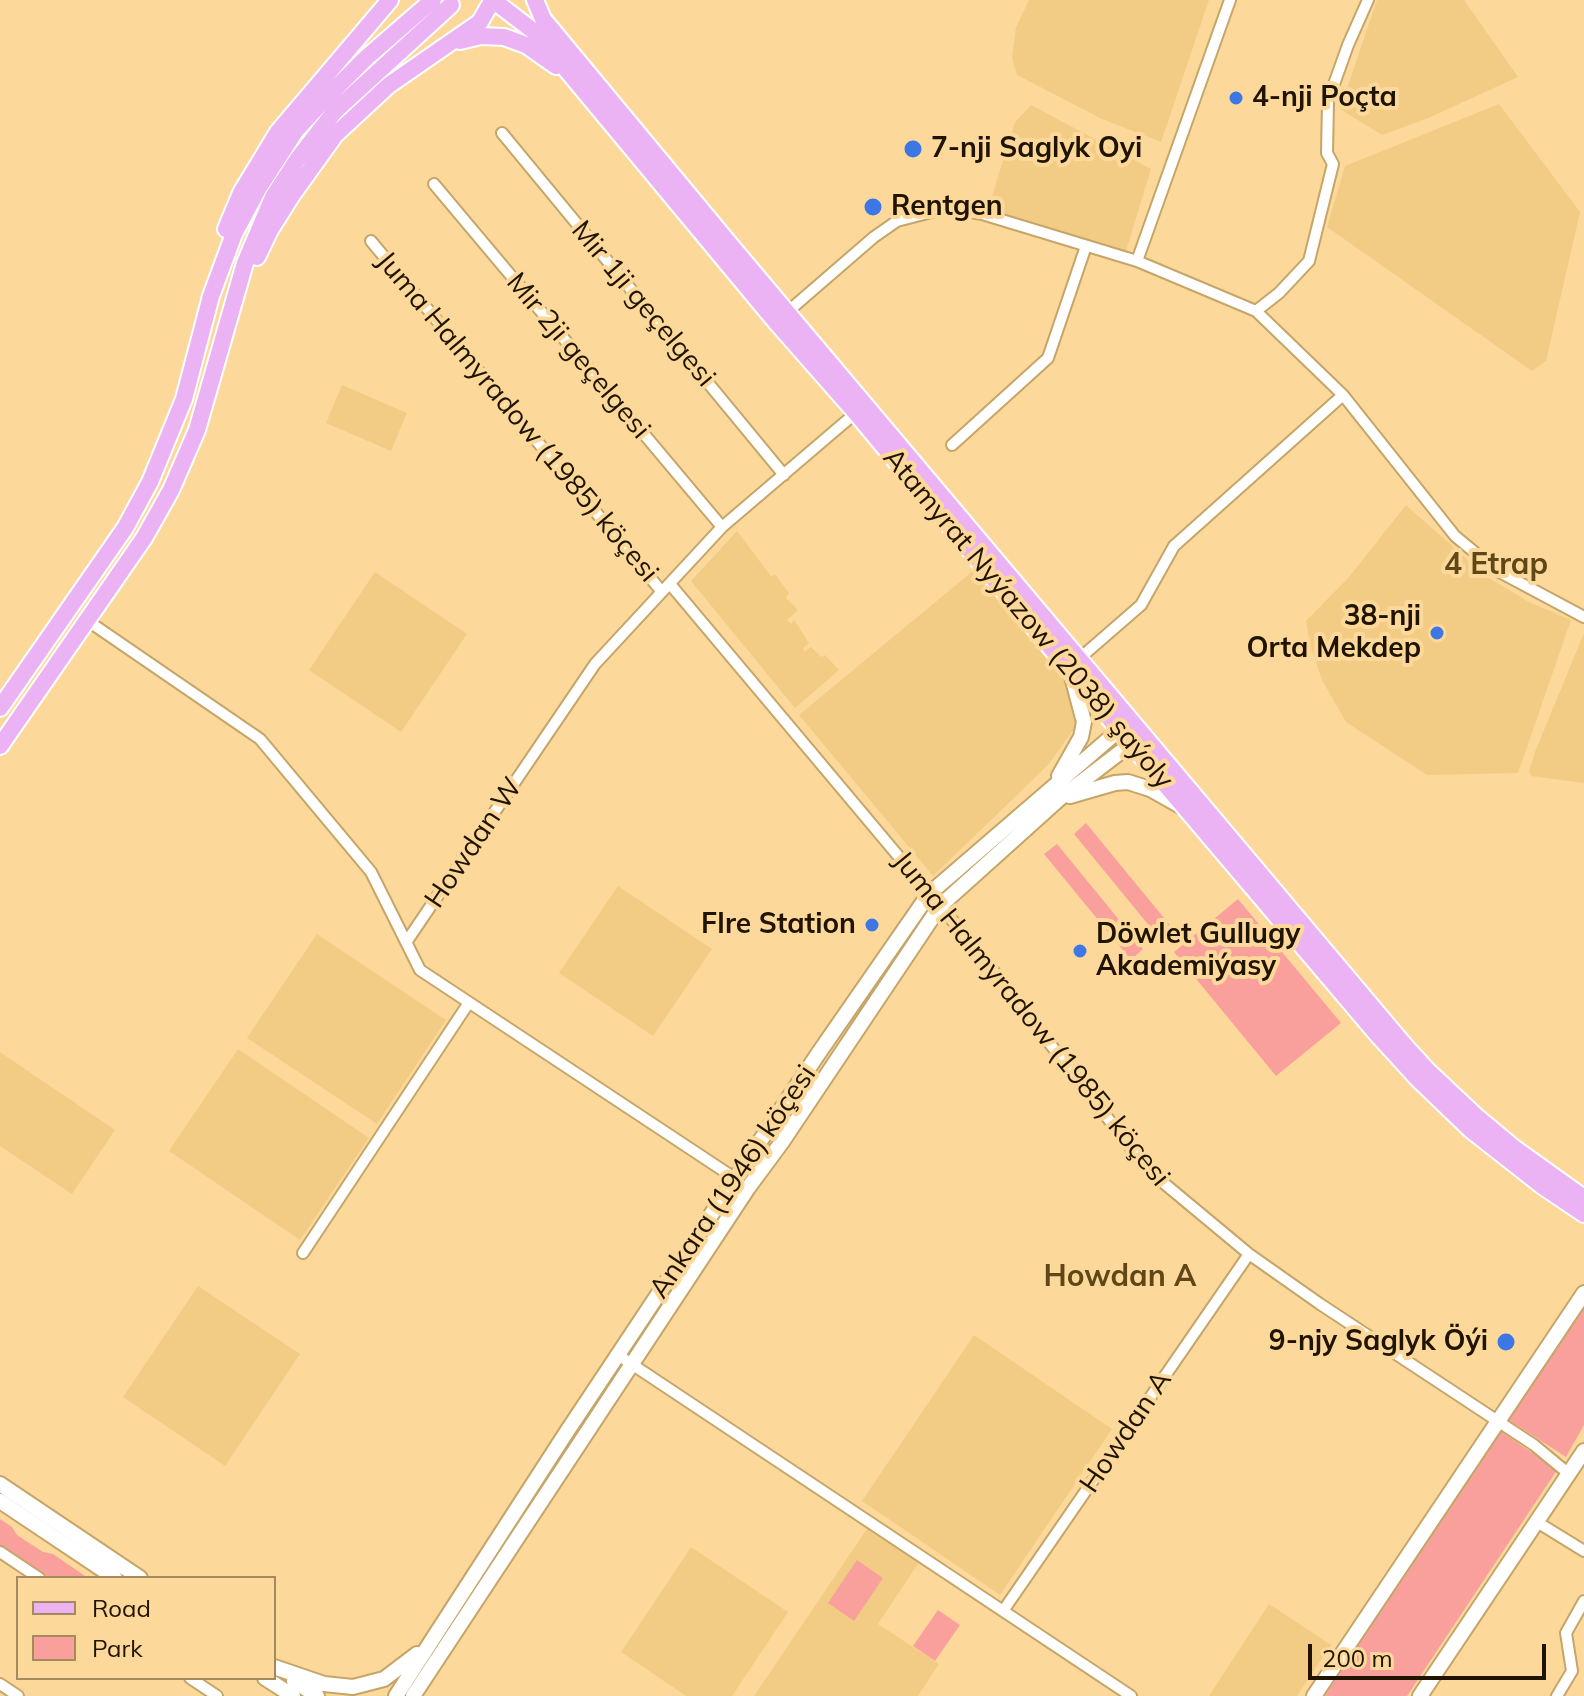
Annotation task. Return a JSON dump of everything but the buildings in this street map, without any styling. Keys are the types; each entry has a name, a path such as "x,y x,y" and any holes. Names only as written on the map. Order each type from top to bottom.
{"main road":[{"path":"0,708 118,537 150,482 184,399 211,296 220,243 241,193 283,125 390,0"},
{"path":"211,296 234,234 258,189 296,130 340,82 433,0"},
{"path":"475,0 494,0"},
{"path":"235,293 270,230 335,135 389,85 480,22 494,0"},
{"name":"Atamyrat Nyýazow (2038) şaýoly","path":"494,0 536,33 986,551 1125,725 1427,1070 1514,1148 1584,1198"},
{"name":"Atamyrat Nyýazow (2038) şaýoly","path":"535,0 543,19 782,317"},
{"path":"0,746 144,538 177,476 211,387 235,293 259,225 273,197 311,141 352,94 451,5"},
{"path":"451,44 481,36 504,37 526,45 566,71"},
{"path":"1054,794 1084,722 1075,664"},
{"name":"Ankara (1946) köçesi","path":"417,1692 748,1188 940,906 1125,725"},
{"name":"Atamyrat Nyýazow (2038) şaýoly","path":"1138,739 1187,810 1418,1079 1505,1158 1584,1214"},
{"name":"Ankara (1946) köçesi","path":"396,1696 618,1355 929,894 1054,794 1138,739"},
{"path":"1054,794 1128,782 1150,789 1187,810"},
{"path":"1314,1696 1584,1293"},
{"path":"1420,1696 1584,1451"},
{"path":"0,1484 137,1576"},
{"path":"0,1501 112,1576"},
{"path":"276,1668 324,1684 353,1687 391,1675 433,1640"},
{"path":"276,1668 317,1696"},
{"path":"267,1680 282,1696"},
{"path":"268,1680 293,1696"}],"street":[{"path":"1137,261 1230,0"},
{"path":"1256,311 1279,293 1309,261 1333,164 1327,153 1328,101 1368,0"},
{"name":"Mir 1ji geçelgesi","path":"502,133 784,475"},
{"name":"Mir 2ji geçelgesi","path":"434,184 722,527"},
{"path":"782,317 874,237 897,221 947,208 965,210 1137,261 1256,311 1343,395 1455,536 1496,570 1584,617"},
{"name":"Juma Halmyradow (1985) köçesi","path":"371,241 940,906 1060,1054 1148,1170 1249,1254 1534,1445 1569,1474"},
{"path":"952,445 1048,358 1086,246"},
{"path":"1075,664 1141,605 1174,546 1343,395"},
{"name":"Howdan W","path":"88,621 260,739 371,872 407,941 595,664 722,527 861,409"},
{"path":"407,941 420,970 748,1188"},
{"path":"303,1253 468,1004"},
{"name":"Howdan A","path":"1003,1611 1249,1254"},
{"path":"618,1355 1131,1696"},
{"path":"1537,1522 1584,1551"},
{"path":"0,1552 36,1576"},
{"path":"1557,1696 1578,1671 1566,1633 1584,1601"},
{"path":"193,1680 217,1696"},
{"path":"0,1684 18,1696"}],"shaded area":[{"path":"1029,0 1209,0 1161,142 1102,119 1017,75 1012,58 1016,27"},
{"path":"1377,0 1464,0 1518,77 1426,119 1382,135 1340,109"},
{"path":"1499,104 1580,212 1546,361 1532,371 1327,227 1345,166"},
{"path":"1031,105 1151,169 1126,251 988,209 1015,122"},
{"path":"342,385 407,413 391,451 326,423"},
{"name":"38-nji Orta Mekdep","path":"1406,505 1486,576 1529,602 1571,620 1518,773 1427,775 1346,722 1322,680 1310,645 1306,621 1349,577"},
{"path":"737,531 771,576 775,574 789,593 786,598 798,610 787,620 791,624 794,620 809,643 803,648 804,652 811,647 821,657 825,655 839,670 795,708 691,581"},
{"path":"974,570 1068,682 1077,725 1048,765 933,876 799,715"},
{"path":"375,572 467,634 401,732 309,670"},
{"path":"1584,633 1584,783 1531,776 1529,771 1535,752"},
{"path":"618,886 712,949 653,1036 559,973"},
{"path":"317,934 446,1020 377,1124 247,1038"},
{"path":"238,1049 369,1138 300,1240 169,1151"},
{"path":"0,1052 115,1130 72,1194 0,1146"},
{"path":"198,1286 300,1354 225,1466 123,1397"},
{"path":"974,1335 1112,1429 1000,1595 862,1501"},
{"path":"869,1526 920,1561 878,1624 939,1664 918,1696 754,1696"},
{"path":"691,1547 788,1612 732,1696 686,1696 621,1652"},
{"path":"1269,1604 1331,1645 1297,1696 1209,1696"}],"green space":[{"path":"1086,823 1173,929 1160,939 1074,834"},
{"path":"1057,844 1143,949 1131,960 1044,854"},
{"path":"1238,899 1341,1023 1276,1076 1174,952"},
{"path":"1584,1305 1584,1425 1566,1457 1507,1419"},
{"path":"1499,1430 1557,1470 1407,1696 1325,1696"},
{"path":"0,1519 17,1535 85,1576 41,1576 0,1548"},
{"path":"857,1560 883,1578 854,1621 828,1603"},
{"path":"938,1610 960,1625 935,1661 913,1646"}],"place":[{"name":"4-nji Poçta","path":"1236,98"},
{"name":"7-nji Saglyk Oyi","path":"913,149"},
{"name":"Rentgen","path":"873,207"},
{"name":"38-nji Orta Mekdep","path":"1437,633"},
{"name":"FIre Station","path":"872,925"},
{"name":"Döwlet Gullugy Akademiýasy","path":"1080,951"},
{"name":"9-njy Saglyk Öýi","path":"1506,1342"}],"district":[{"name":"4 Etrap","path":"1496,565"},
{"name":"Howdan A","path":"1120,1277"}]}
